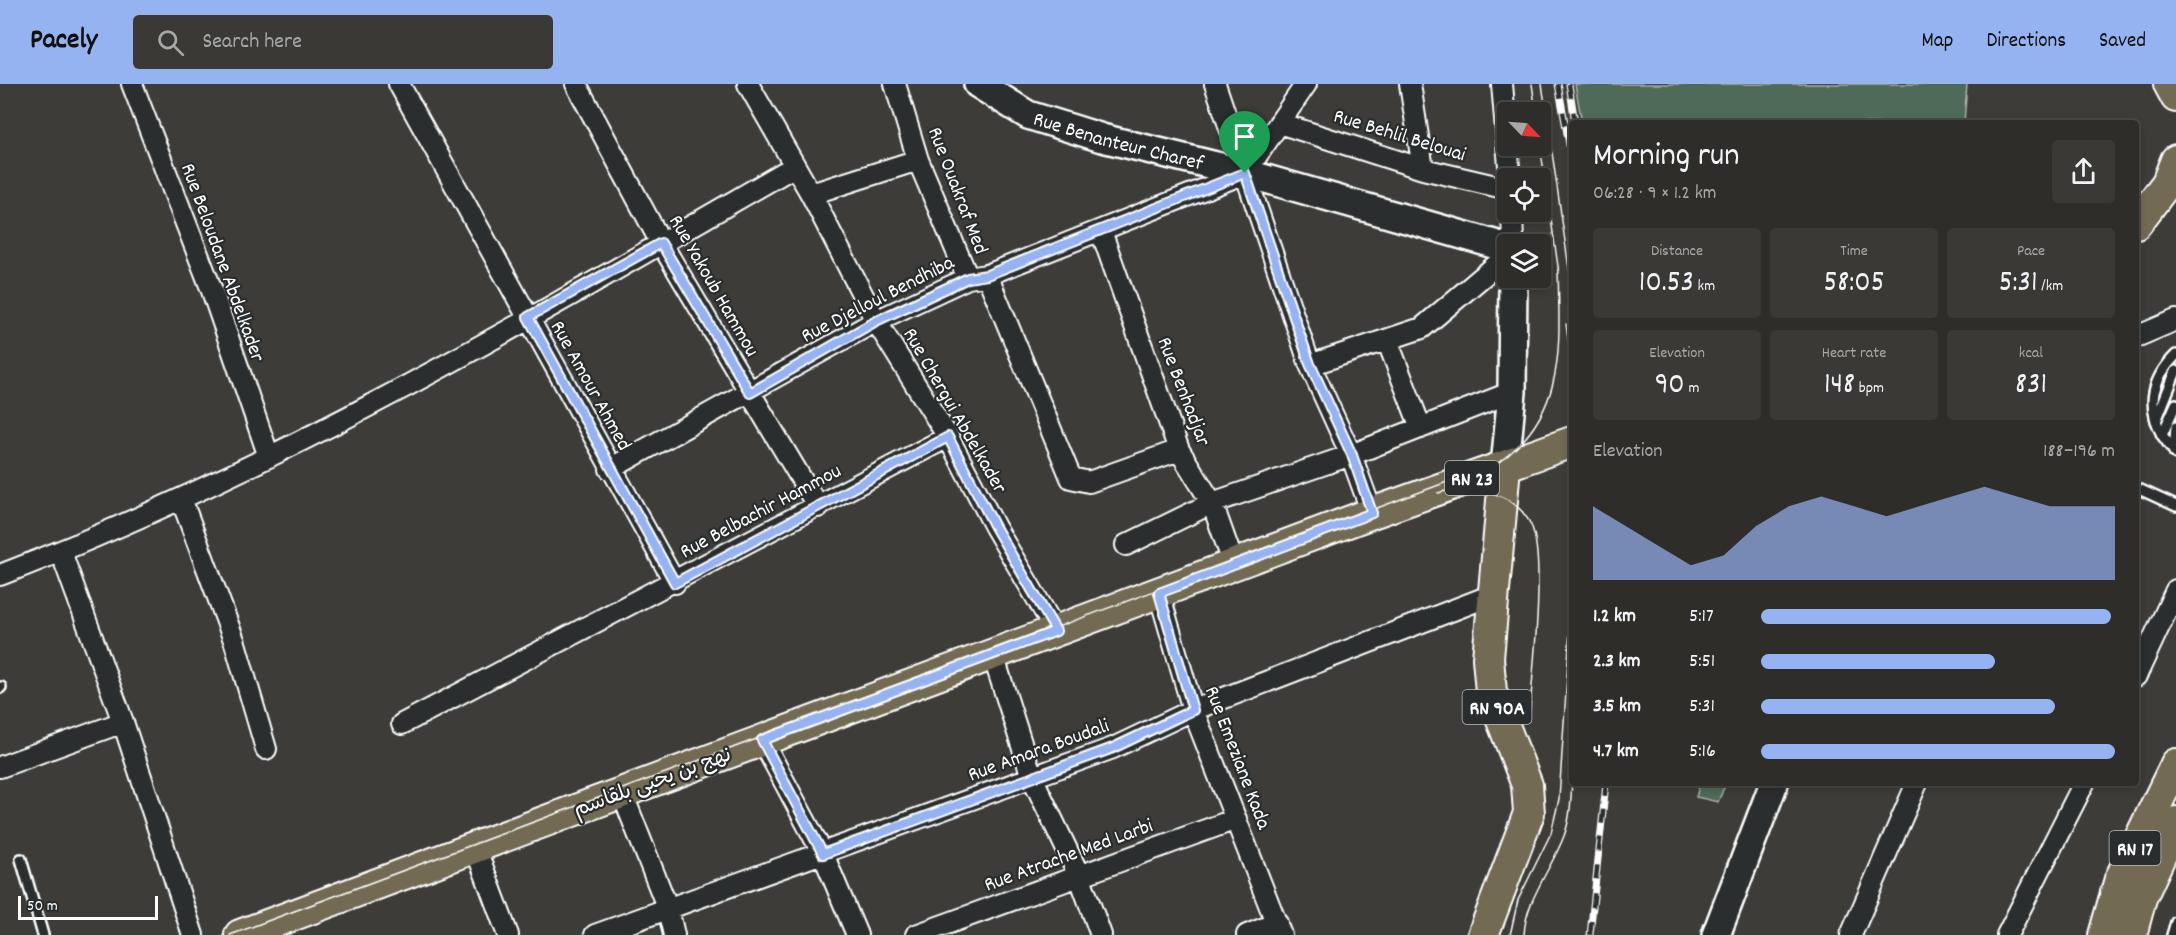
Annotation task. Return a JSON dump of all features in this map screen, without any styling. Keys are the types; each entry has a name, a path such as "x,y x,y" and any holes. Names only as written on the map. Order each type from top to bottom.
{"main road":[{"name":"Rue Benanteur Charef","path":"978,84 1028,115 1102,138 1245,173 1497,245"},
{"path":"2169,84 2176,97"},
{"path":"2139,220 2167,183 2176,160"},
{"path":"2139,223 2176,205"},
{"path":"1505,467 1512,392 1513,288"},
{"name":"نهج بن يحيى بلقاسم","path":"248,934 475,847 1372,513 1569,443"},
{"name":"RN 90A","path":"1483,935 1530,813 1527,785 1491,692 1488,658 1505,467"},
{"name":"RN 17","path":"2104,935 2120,879 2176,764"},
{"path":"1716,935 1773,786"},
{"name":"RN 17","path":"2131,935 2141,898 2176,824"}],"street":[{"name":"Rue Beloudane Abdelkader","path":"132,84 211,288 269,457"},
{"name":"Rue Amour Ahmed","path":"399,84 675,583"},
{"name":"Rue Yakoub Hammou","path":"576,84 661,243 818,507"},
{"name":"Rue Chergui Abdelkader","path":"748,84 811,194 876,321 948,437 995,527 1056,631"},
{"name":"Rue Ouakraf Med","path":"895,84 918,160 977,276 1071,478 1089,482 1179,450"},
{"path":"1215,84 1310,364 1352,455 1372,513"},
{"path":"1245,173 1306,84"},
{"path":"1410,84 1423,169"},
{"path":"1502,84 1509,168"},
{"name":"Rue Behlil Belouai","path":"1280,123 1423,169 1497,186"},
{"path":"811,194 918,160"},
{"path":"0,575 182,501 385,398 795,165"},
{"name":"Rue Djelloul Bendhiba","path":"610,469 876,321 977,276 1101,231 1245,173"},
{"name":"Rue Benhadjar","path":"1101,231 1179,450 1212,503 1234,565"},
{"path":"1310,364 1422,328 1497,264"},
{"path":"2139,336 2176,320"},
{"path":"1387,340 1421,428"},
{"path":"1126,544 1212,503 1352,455 1512,392"},
{"name":"Rue Belbachir Hammou","path":"402,724 675,583 948,437"},
{"path":"182,501 235,643 266,748"},
{"path":"61,552 123,722 193,935"},
{"path":"2139,670 2176,590"},
{"name":"Rue Emeziane Kada","path":"1159,593 1193,710 1279,929"},
{"name":"Rue Amara Boudali","path":"595,935 1113,748 1193,710 1492,595"},
{"path":"993,654 1032,777 1079,874 1101,935"},
{"path":"0,767 123,722"},
{"path":"762,740 823,854 857,935"},
{"path":"1851,935 1916,786"},
{"path":"2007,935 2082,786"},
{"path":"622,792 668,909 674,935"},
{"name":"Rue Atrache Med Larbi","path":"916,935 1236,819"},
{"path":"475,847 508,935"},
{"path":"1247,935 1279,929"}],"lane":[{"path":"2175,453 2155,423 2152,398 2164,368 2176,355"},
{"path":"2155,423 2176,371"},
{"path":"2162,435 2176,404"},
{"path":"2175,453 2176,427"},
{"path":"2139,491 2176,506"},
{"path":"21,859 43,935"},
{"path":"2172,935 2176,922"}],"green space":[{"path":"1575,84 1967,84 1964,120 1581,120"},
{"path":"1699,786 1725,786 1718,802 1696,797"}],"tram line":[{"path":"1532,84 1535,102"},
{"path":"1542,84 1569,268"},
{"path":"1542,156 1559,273"},
{"path":"230,935 1498,463 1521,443 1537,421 1548,398 1555,374 1558,348 1558,266"},
{"path":"1566,324 1569,346"},
{"path":"1438,493 1464,489 1491,493 1514,504 1524,513 1531,525 1538,562 1538,587 1530,709"},
{"path":"1510,935 1518,900 1551,833 1559,799 1569,645"},
{"path":"1524,935 1534,897 1566,829 1571,786"}],"railway":[{"path":"1558,84 1569,144"},
{"path":"1569,84 1575,120"},
{"path":"1590,935 1606,786"}],"route":[{"path":"1245,173 1310,364 1352,455 1372,513 1159,593 1193,710 1113,748 823,854 762,740 1056,631 995,527 948,437 675,583 528,317 661,243 750,393 876,321 968,278 987,275 1245,173"}]}
